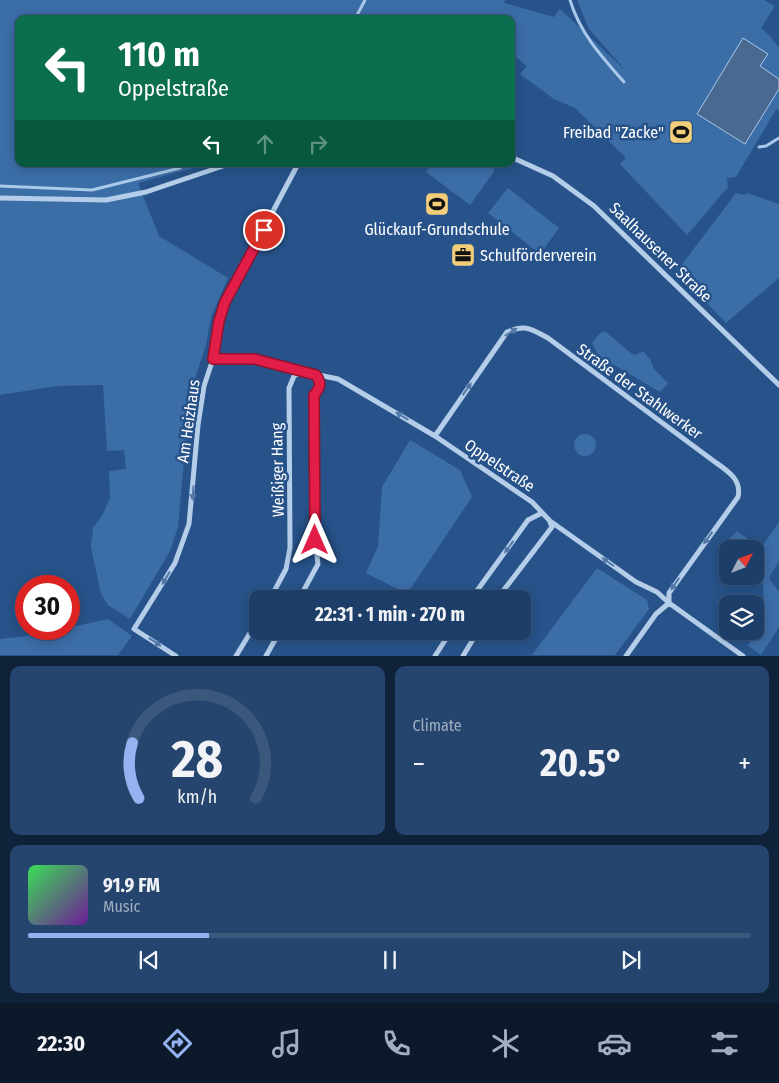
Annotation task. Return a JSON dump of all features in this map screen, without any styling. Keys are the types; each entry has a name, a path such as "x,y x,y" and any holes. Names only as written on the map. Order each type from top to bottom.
{"street":[{"name":"Saalhausener Straße","path":"515,160 553,176 594,206 779,385"},
{"path":"0,198 106,200 146,192 220,167"},
{"name":"Am Heizhaus","path":"176,656 134,629 175,563 189,524 198,425 204,386 213,359 219,321 225,302 296,167"},
{"name":"Straße der Stahlwerker","path":"435,436 507,332 520,327 528,328 548,338 737,480 740,489 738,497 669,593 669,603"},
{"name":"Oppelstraße","path":"213,359 255,359 338,379 435,436 532,502 550,521 636,582 657,592 669,603 743,656"},
{"name":"Weißiger Hang","path":"275,590 286,569 290,548 289,388 294,376 301,371"},
{"path":"304,590 318,564 315,540 314,395 320,384 316,375"},
{"path":"477,590 528,520 542,513"},
{"path":"504,590 552,527 550,521"},
{"path":"626,656 656,614 669,603"},
{"path":"236,656 249,635"},
{"path":"266,656 275,640"},
{"path":"435,656 445,640"},
{"path":"463,656 473,640"}],"shaded area":[{"path":"0,0 505,0 504,3 554,17 560,9 626,71 589,29 577,0 764,0 775,6 761,28 779,48 779,113 777,108 736,177 727,178 728,187 687,235 620,164 626,158 575,108 554,99 520,74 527,66 515,56 515,15 15,15 15,167 198,167 138,183 159,236 228,278 211,317 206,345 194,381 186,438 178,527 170,551 130,619 108,605 101,594 91,547 93,528 103,514 110,498 109,471 126,469 124,450 107,451 103,385 57,386 0,395"},
{"path":"743,38 768,54 760,66 779,79 779,89 745,144 697,114"},
{"path":"429,167 492,167 495,170 470,205 426,172"},
{"path":"508,188 559,228 540,254 488,213"},
{"path":"736,193 745,195 747,193 779,204 779,278 726,323 704,300 704,292 677,271"},
{"path":"605,331 632,354 636,355 643,351 650,359 654,369 668,383 660,392 597,353 592,343 599,334"},
{"path":"585,434 593,437 596,445 593,453 585,456 577,453 574,445 577,437"},
{"path":"410,440 460,470 472,497 410,590 399,590 366,573 378,546 382,487"},
{"path":"779,522 779,561 769,578 779,592 779,627 761,655 747,645 752,640 764,640 764,544"},
{"path":"737,531 750,540 729,540"},
{"path":"597,568 647,600 649,609 615,655 532,655"},
{"path":"108,619 132,636 118,655 0,655 0,639 15,637 15,640 80,640 80,625"}],"waterway":[{"path":"357,15 365,0"},
{"path":"570,0 585,34 624,82"},
{"path":"759,147 766,146 779,138"},
{"path":"0,186 92,190 180,168"}],"place":[{"name":"Freibad \"Zacke\"","path":"681,132"},
{"name":"Glückauf-Grundschule","path":"437,204"},
{"name":"Schulförderverein","path":"463,255"}],"route":[{"path":"264,230 225,302 219,321 213,359 255,359 316,375 320,380 314,395 315,540"}]}
